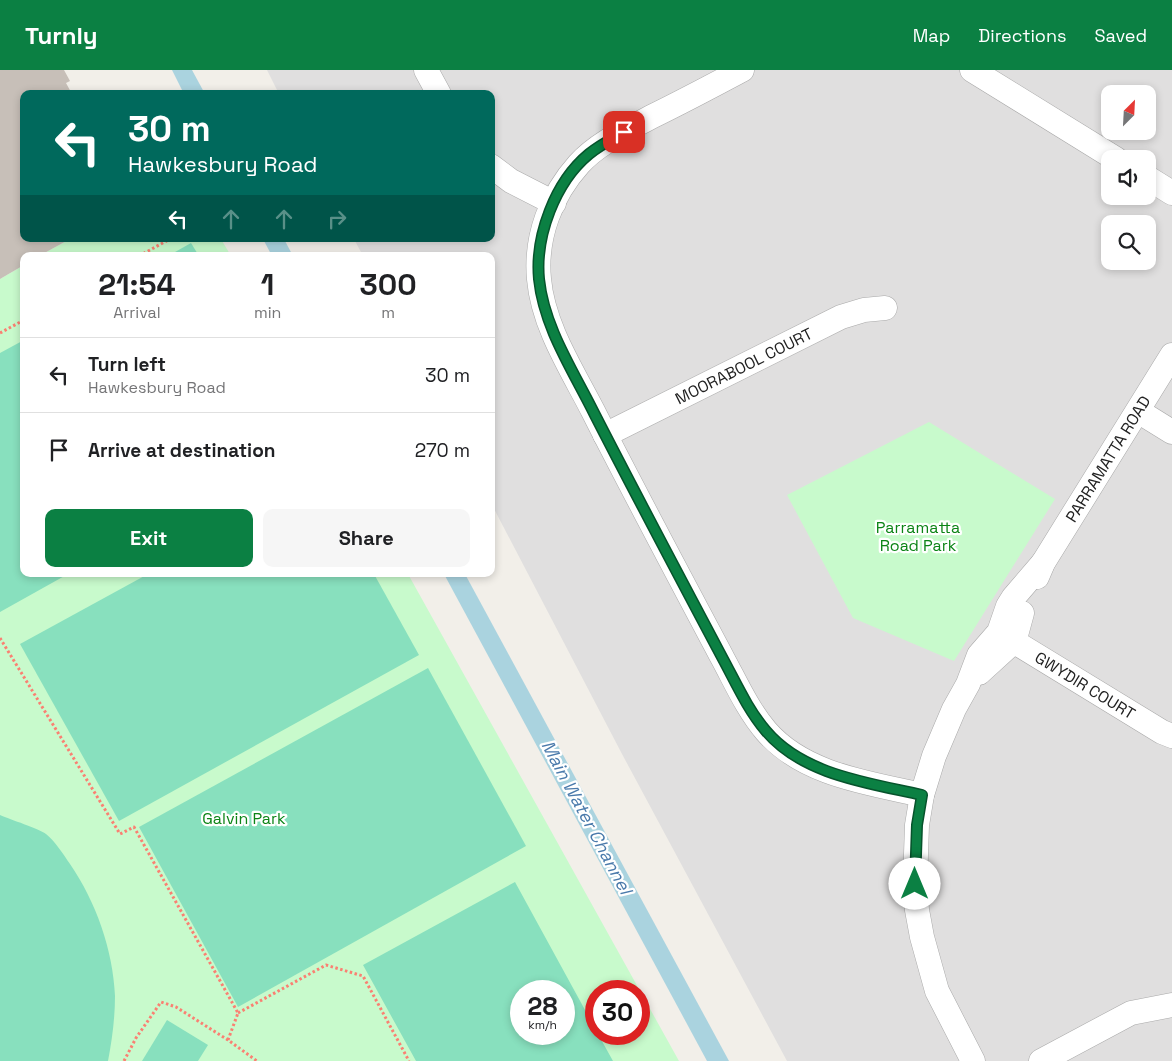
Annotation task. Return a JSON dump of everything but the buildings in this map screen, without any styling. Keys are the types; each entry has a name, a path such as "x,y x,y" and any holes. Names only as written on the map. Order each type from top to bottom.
{"street":[{"path":"426,70 437,90"},
{"path":"742,70 604,144 578,164 561,188 543,229 540,246 539,278 541,295 556,337 605,435 727,668 766,731 789,752 816,767 922,795"},
{"path":"972,70 1101,150"},
{"path":"495,169 511,181 554,202"},
{"path":"1156,183 1172,194"},
{"name":"MOORABOOL COURT","path":"605,435 841,317 864,310 885,308"},
{"name":"PARRAMATTA ROAD","path":"973,1061 937,991 916,910 917,825 922,795 943,731 968,684 992,659 1004,651 1006,636 1025,603 1043,563 1172,355"},
{"path":"1138,411 1172,432"},
{"name":"GWYDIR COURT","path":"1006,636 1162,732 1172,736"},
{"path":"1040,1061 1132,1013 1172,1005"}],"path":[{"path":"146,252 164,242"},
{"path":"0,334 20,322"},
{"path":"0,638 120,834 134,827 238,1013"},
{"path":"228,1040 238,1013 326,965 363,976 409,1061"},
{"path":"124,1061 136,1038 161,1002 176,1007 257,1061"}],"shaded area":[{"path":"267,70 1172,70 1172,1061 787,1061 622,754 495,511 495,252 361,252 356,242 495,242 495,90 277,90"}],"green space":[{"path":"65,242 223,242 229,252 46,252"},
{"path":"191,243 197,252 175,252"},
{"name":"Galvin Park","path":"20,267 20,577 410,577 634,980 585,980 585,1045 650,1045 650,1009 679,1061 0,1061 0,279"},
{"path":"20,342 20,577 63,577 0,612 0,353"},
{"name":"Parramatta Road Park","path":"929,422 1055,499 954,661 853,618 787,495"},
{"path":"143,577 376,577 419,655 119,821 20,644"},
{"path":"428,668 526,846 238,1007 139,827"},
{"path":"0,815 46,834 62,852 88,894 102,927 114,979 114,1012 108,1061 0,1061"},
{"path":"515,882 569,980 510,980 510,1045 575,1045 575,992 585,1010 585,1045 604,1045 613,1061 416,1061 363,965"},
{"path":"167,1020 208,1045 198,1061 142,1061"}],"water":[{"path":"172,70 192,70 203,90 182,90"},
{"path":"265,242 286,242 291,252 270,252"},
{"name":"Main Water Channel","path":"446,577 467,577 729,1061 707,1061"}],"route":[{"path":"624,132 588,155 578,164 561,188 547,215 538,262 541,295 545,310 556,337 605,435 742,694 766,731 789,752 816,767 922,795 917,825 915,884"}]}
